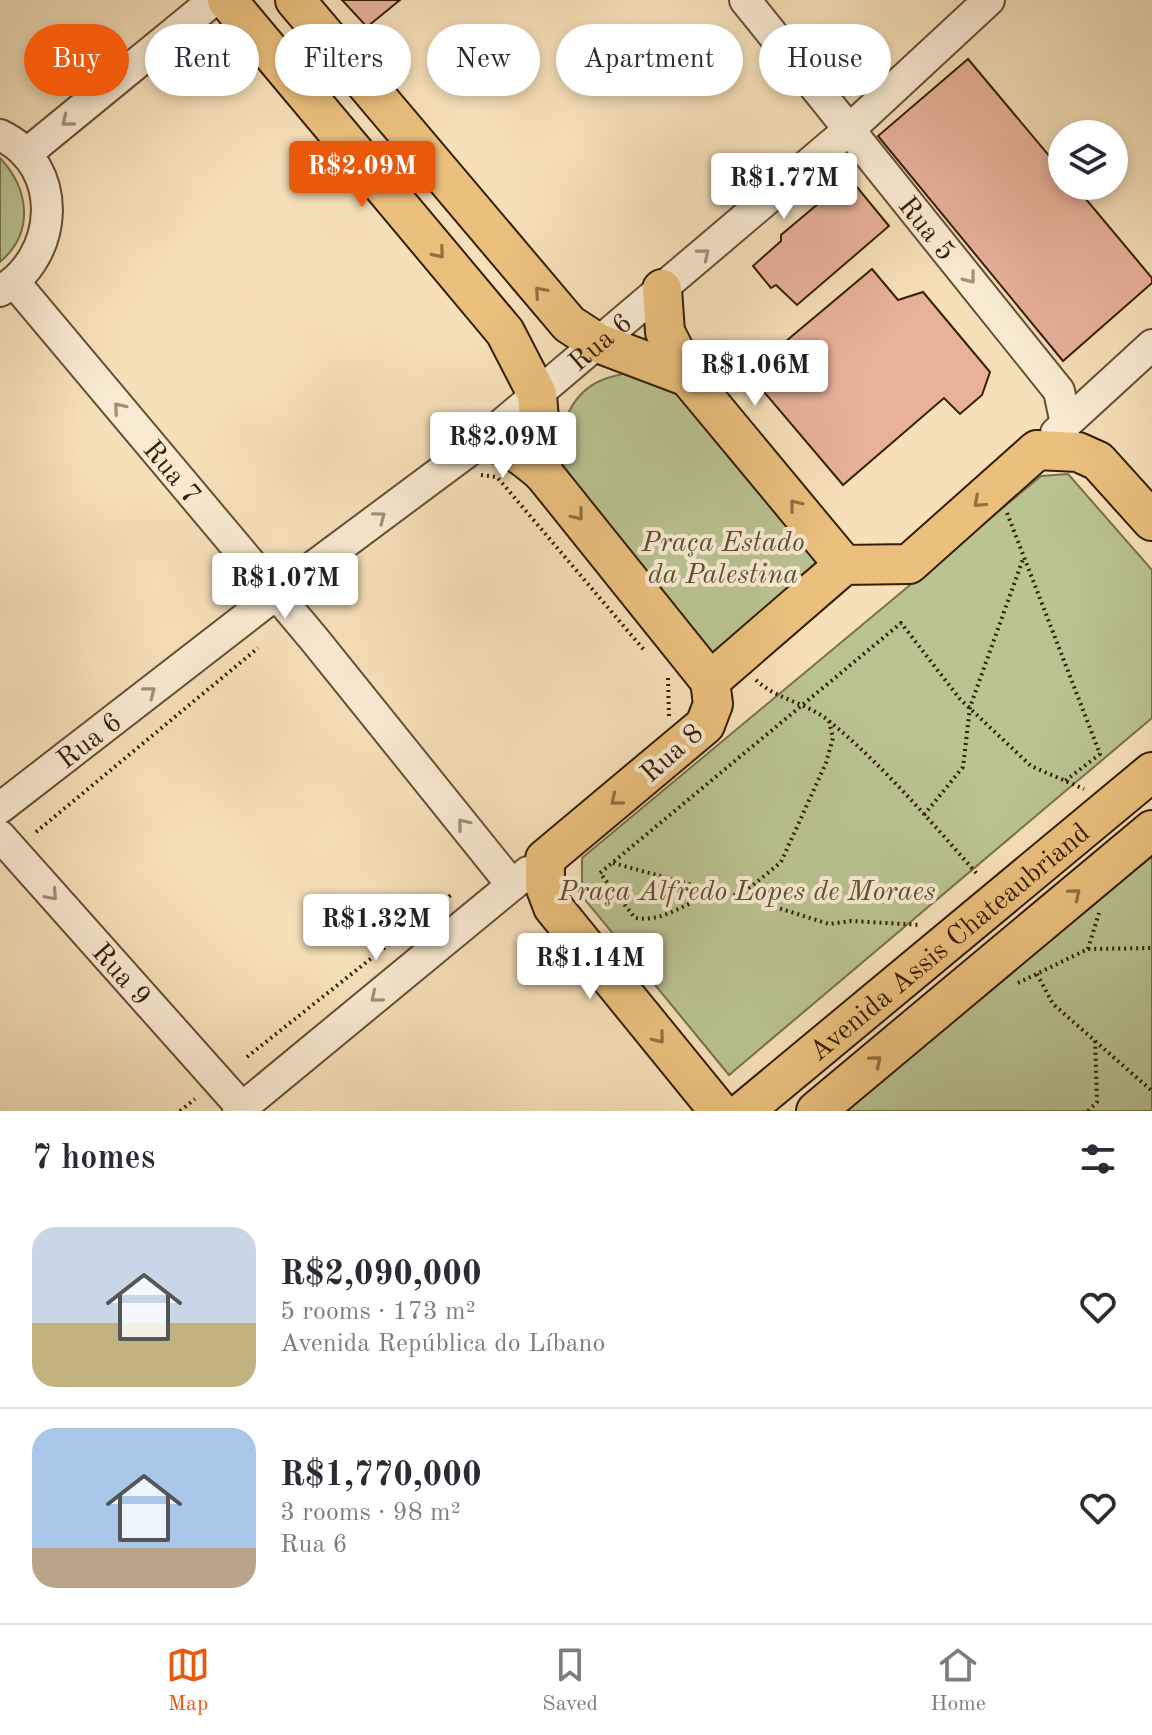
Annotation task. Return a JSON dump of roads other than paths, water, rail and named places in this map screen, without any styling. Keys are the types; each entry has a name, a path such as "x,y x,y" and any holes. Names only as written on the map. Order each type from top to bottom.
{"main road":[{"path":"227,0 505,332 537,394 543,473"},
{"path":"295,0 569,324 598,343 688,377"},
{"path":"662,289 665,332 688,377 844,565"},
{"path":"475,457 501,443 515,450 543,473 722,670 844,565 909,564 1037,450 1078,452 1098,461 1152,521"},
{"name":"Rua 8","path":"545,859 705,725 722,670"},
{"name":"Avenida Assis Chateaubriand","path":"744,1111 1152,772"},
{"name":"Avenida Assis Chateaubriand","path":"816,1111 1152,830"},
{"path":"545,859 545,886 553,907 719,1111"}],"street":[{"path":"26,154 214,0"},
{"name":"Rua 5","path":"745,0 851,128 1059,391 1066,424"},
{"name":"Rua 6","path":"0,808 275,595 475,457 537,394 851,128 989,0"},
{"path":"0,135 26,154 42,178 48,206 46,235 34,262 7,287"},
{"name":"Rua 7","path":"7,287 314,639 512,885"},
{"path":"1037,450 1152,345"},
{"name":"Rua 9","path":"0,836 242,1110"},
{"name":"Rua 8","path":"242,1110 545,859"}],"park label":[{"name":"Praça Estado da Palestina","path":"723,557"},
{"name":"Praça Alfredo Lopes de Moraes","path":"747,890"}]}
